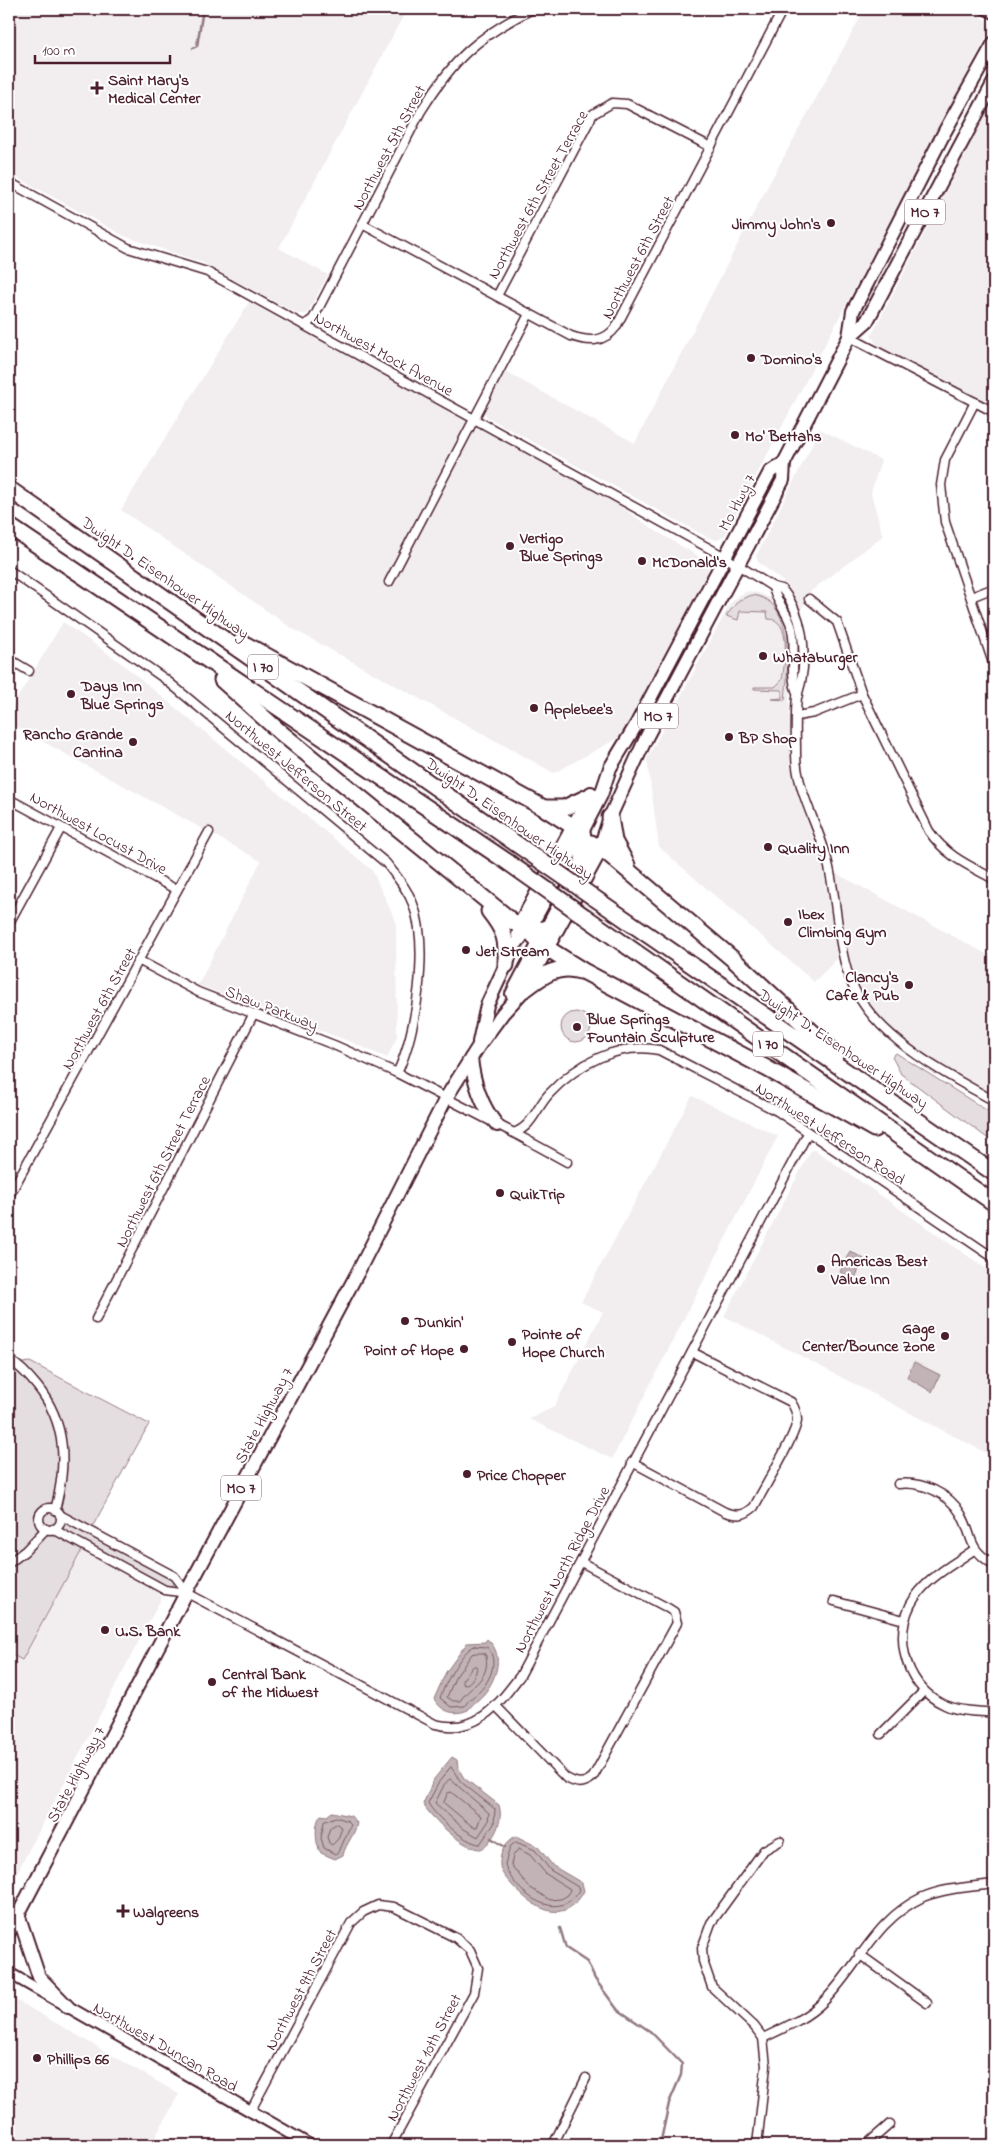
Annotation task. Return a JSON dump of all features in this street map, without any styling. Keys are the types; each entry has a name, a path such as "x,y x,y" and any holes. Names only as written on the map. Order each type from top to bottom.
{"highway":[{"name":"Dwight D. Eisenhower Highway","path":"9,489 518,845 994,1173"},
{"name":"I 70","path":"9,526 509,862 994,1203"},
{"path":"189,614 544,808 633,875 734,960 874,1089"},
{"path":"175,638 280,732 486,900 535,933 585,972 766,1068 952,1173"},
{"path":"544,808 564,808 590,796"},
{"path":"610,817 614,841 633,875"},
{"path":"583,859 584,839"},
{"path":"486,900 486,907 503,928 507,943 506,965"},
{"path":"525,989 546,974 560,969 570,968 585,972"}],"main road":[{"name":"MO 7","path":"784,463 849,337 853,311 994,43"},
{"name":"MO 7","path":"849,337 867,321 994,82"},
{"name":"Mo Hwy 7","path":"584,839 610,768 770,472 784,463"},
{"name":"Mo Hwy 7","path":"610,817 647,736 783,480 784,463"},
{"name":"MO 7","path":"503,1013 535,933 584,839 590,796 610,768"},
{"name":"MO 7","path":"474,1052 503,1013 525,989 535,933 584,839 610,817"},
{"name":"MO 7","path":"474,1052 487,1005 515,945 535,933 583,859"},
{"name":"State Highway 7","path":"9,1932 358,1272 446,1098 474,1052"},
{"path":"474,1052 474,1074 485,1107 497,1125"},
{"path":"18,1914 39,1977 68,2007"}],"street":[{"name":"Northwest 5th Street","path":"305,325 313,318 421,111 452,65 495,28 532,9"},
{"name":"Northwest 6th Street","path":"362,224 529,314 587,341 600,340 610,335 616,327 783,9"},
{"path":"986,9 994,13"},
{"name":"Northwest 6th Street Terrace","path":"497,296 594,114 612,103 627,104 711,147"},
{"name":"Northwest Mock Avenue","path":"9,182 128,248 206,272 738,564 773,587 782,589 796,611 801,629 802,682 798,694 796,754 800,780 822,837 830,870 841,945 848,975 859,997 879,1022 903,1044 994,1101"},
{"path":"389,582 529,314"},
{"path":"849,337 994,412"},
{"path":"975,402 945,460 941,485 945,522 994,666"},
{"name":"Northwest Jefferson Street","path":"9,570 165,679 380,858 404,884 414,904 420,944 417,1007 412,1036 397,1073"},
{"path":"972,597 994,588"},
{"path":"809,599 837,622 862,694 913,802 940,847 964,864 994,879"},
{"path":"9,659 30,671"},
{"path":"797,716 814,713 862,694"},
{"name":"Northwest Locust Drive","path":"9,799 177,890"},
{"path":"9,923 61,828"},
{"name":"Northwest 6th Street","path":"9,1196 140,961 209,832"},
{"name":"Shaw Parkway","path":"140,961 198,992 334,1045 397,1073 446,1098"},
{"name":"Northwest 6th Street Terrace","path":"96,1319 253,1015"},
{"name":"Northwest Jefferson Road","path":"514,1133 524,1129 548,1095 569,1075 589,1062 627,1048 643,1046 659,1050 678,1058 777,1111 994,1258"},
{"path":"446,1098 567,1162"},
{"name":"Northwest North Ridge Drive","path":"187,1593 435,1724 447,1727 466,1726 495,1705 520,1676 808,1133"},
{"path":"632,1462 725,1512 737,1516 747,1513 754,1507 790,1438 797,1422 796,1411 791,1402 692,1352"},
{"path":"9,1360 30,1378 45,1396 57,1417 62,1440 63,1471 58,1525 49,1529 9,1563"},
{"path":"898,1484 919,1484 946,1498 961,1515 969,1540 975,1549 994,1565"},
{"path":"49,1508 58,1512 174,1576 187,1593 165,1590 49,1529 39,1520 38,1512 49,1508"},
{"path":"975,1549 919,1591 904,1620 902,1635 904,1654 915,1679 924,1691 939,1702 957,1709 994,1712"},
{"path":"495,1705 566,1778 575,1783 585,1783 592,1778 677,1623 679,1615 581,1562"},
{"path":"834,1601 904,1620"},
{"path":"881,1734 924,1691"},
{"path":"585,1783 586,1792"},
{"path":"757,2145 766,2066 762,2038 754,2026 712,1988 703,1961 702,1948 711,1923 764,1850 780,1840"},
{"path":"762,2038 797,2021 824,2002 873,1936 894,1915 924,1897 994,1884"},
{"name":"Northwest 9th Street","path":"250,2112 351,1923 363,1912 378,1905 394,1907"},
{"name":"Northwest 10th Street","path":"391,2145 474,1993 478,1968 470,1950 456,1938 394,1907"},
{"path":"859,1954 927,2003"},
{"name":"Northwest Duncan Road","path":"9,1973 310,2145"},
{"path":"553,2145 586,2078"},
{"path":"866,2145 890,2124"}],"shaded area":[{"path":"9,9 407,9 279,248 328,275 307,314 298,314 203,263 124,236 9,173 9,115 17,100 9,95"},
{"path":"865,9 966,9 986,20 991,28 725,535 718,540 709,538 489,418 485,414 485,408 504,371 635,443 764,193"},
{"path":"994,99 994,388 987,403 877,345 871,336"},
{"path":"249,302 617,504 656,531 708,562 708,571 620,737 554,773 293,629 121,510"},
{"path":"820,429 881,460 871,493 883,536 811,591 801,610 787,585 758,562 756,556"},
{"path":"748,591 770,598 781,610 789,631 790,764 797,793 824,870 837,959 814,982 659,847 647,759 730,604 738,596"},
{"path":"752,595 766,600 776,609 783,622 787,654 785,700 772,699 782,698 782,690 754,689 754,687 775,687 782,680 785,643 781,626 776,621 768,619 767,612 740,611 738,620 726,616 739,600"},
{"path":"63,622 120,662 372,870 396,922 397,1037 387,1058 351,1042 198,985 261,861 9,723 9,712"},
{"path":"830,870 994,958 994,1101 903,1044 879,1022 849,975"},
{"path":"576,1012 582,1013 590,1021 590,1033 582,1041 576,1042 570,1041 562,1033 561,1027 562,1021 570,1013"},
{"path":"896,1053 994,1115 994,1143 901,1074 892,1057"},
{"path":"692,1096 778,1136 612,1459 529,1419 554,1407 603,1312 581,1302"},
{"path":"811,1150 815,1150 994,1274 994,1457 724,1316"},
{"path":"9,1360 15,1364 30,1362 149,1424 90,1531 178,1573 169,1591 84,1546 22,1660 9,1653"},
{"path":"81,1550 156,1591 162,1597 9,1888 9,1653 22,1660"},
{"path":"9,1996 179,2094 151,2145 9,2145"}],"water":[{"path":"850,1251 864,1259 854,1280 840,1272"},
{"path":"914,1362 940,1375 932,1392 907,1377"},
{"path":"487,1639 496,1651 497,1658 496,1673 489,1687 468,1710 453,1713 445,1710 434,1699 446,1672 467,1643 485,1642"},
{"path":"452,1757 457,1760 458,1768 464,1778 499,1805 500,1817 497,1829 482,1849 467,1845 458,1839 433,1817 423,1804 434,1779"},
{"path":"332,1812 351,1816 357,1823 343,1855 335,1859 321,1853 317,1845 316,1834 317,1823 321,1815 327,1816"},
{"path":"516,1836 538,1847 553,1866 582,1883 584,1891 576,1902 567,1909 558,1911 548,1910 529,1901 512,1885 501,1871 500,1861 504,1848"}],"waterway":[{"path":"193,48 197,46 203,9"},
{"path":"491,1838 505,1847"},
{"path":"560,1928 566,1948 587,1962 595,1979 617,2009 651,2032 682,2064 681,2075 669,2103 660,2145"}],"place":[{"name":"Saint Mary's Medical Center","path":"97,88"},
{"name":"Jimmy John's","path":"831,223"},
{"name":"Domino's","path":"751,358"},
{"name":"Mo' Bettahs","path":"735,435"},
{"name":"Vertigo Blue Springs","path":"510,546"},
{"name":"McDonald's","path":"642,561"},
{"name":"Whataburger","path":"763,656"},
{"name":"Days Inn Blue Springs","path":"71,694"},
{"name":"Applebee's","path":"534,708"},
{"name":"BP Shop","path":"729,737"},
{"name":"Rancho Grande Cantina","path":"133,742"},
{"name":"Quality Inn","path":"768,847"},
{"name":"Ibex Climbing Gym","path":"788,922"},
{"name":"Jet Stream","path":"466,950"},
{"name":"Clancy's Cafe & Pub","path":"909,985"},
{"name":"Blue Springs Fountain Sculpture","path":"577,1027"},
{"name":"QuikTrip","path":"500,1193"},
{"name":"Americas Best Value Inn","path":"821,1269"},
{"name":"Dunkin'","path":"405,1321"},
{"name":"Gage Center/Bounce Zone","path":"945,1336"},
{"name":"Pointe of Hope Church","path":"512,1342"},
{"name":"Point of Hope","path":"464,1349"},
{"name":"Price Chopper","path":"467,1474"},
{"name":"U.S. Bank","path":"105,1630"},
{"name":"Central Bank of the Midwest","path":"212,1682"},
{"name":"Walgreens","path":"123,1911"},
{"name":"Phillips 66","path":"37,2058"}]}
